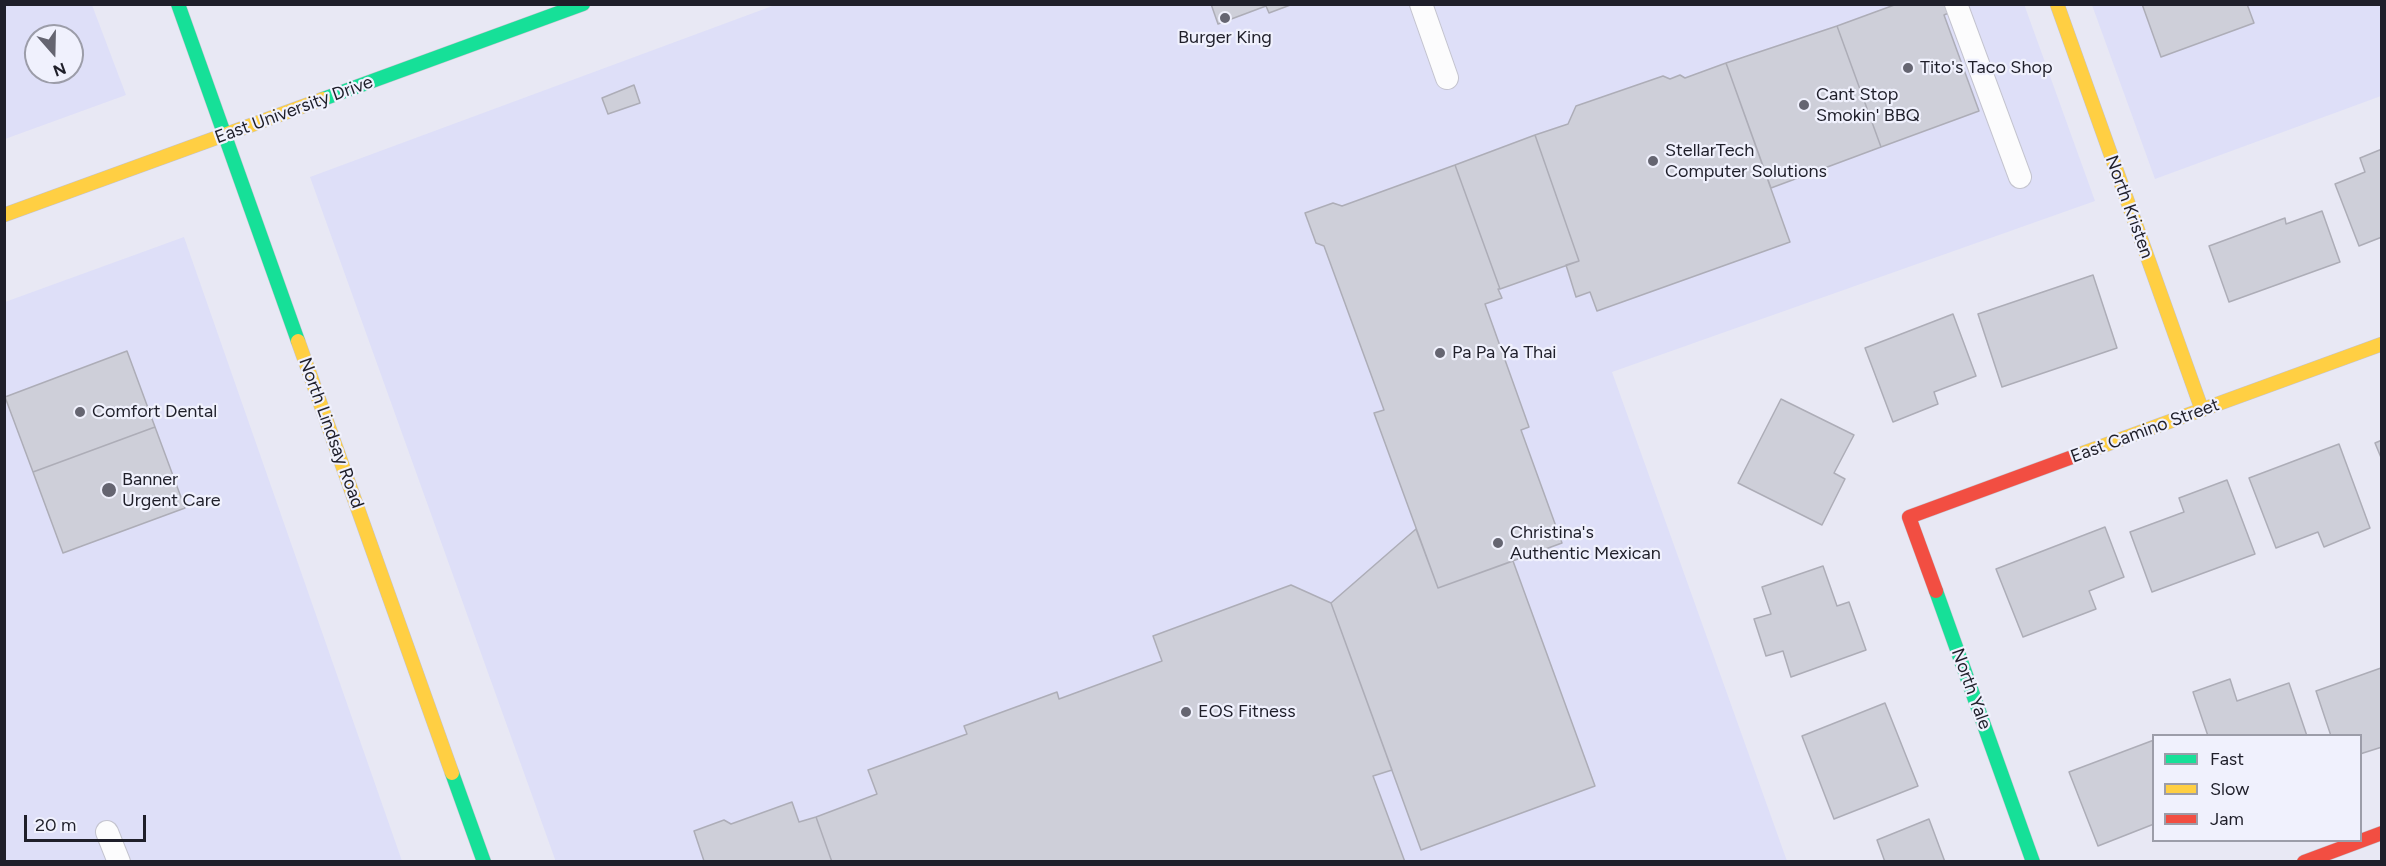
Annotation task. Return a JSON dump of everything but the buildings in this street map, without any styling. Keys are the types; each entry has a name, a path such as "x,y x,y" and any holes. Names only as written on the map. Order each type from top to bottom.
{"main road":[{"name":"North Lindsay Road","path":"178,4 484,861"},
{"name":"East University Drive","path":"4,215 583,4"},
{"name":"North Kristen","path":"2057,4 2202,410"},
{"name":"East Camino Street","path":"1909,517 2382,344"},
{"name":"North Yale","path":"1909,517 2033,861"},
{"path":"2362,840 2382,833"},
{"path":"2304,861 2357,842"}],"lane":[{"path":"1421,4 1447,78"},
{"path":"1956,4 2020,177"},
{"path":"107,832 119,861"}],"shaded area":[{"path":"5,4 92,5 126,95 5,139"},
{"path":"2024,4 2095,201 1612,372 1787,861 556,862 310,177 775,5"},
{"path":"2092,5 2381,5 2381,96 2155,179"},
{"path":"184,237 402,861 5,862 5,302"}],"traffic: fast":[{"path":"178,4 298,341"},
{"path":"323,99 583,4"},
{"path":"1936,591 2033,862"},
{"path":"452,773 484,862"}],"traffic: slow":[{"path":"2057,4 2202,410"},
{"path":"4,215 323,99"},
{"path":"298,341 452,773"},
{"path":"2075,456 2382,344"}],"traffic: jam":[{"path":"1936,591 1909,517 2075,456"},
{"path":"2362,840 2382,833"},
{"path":"2304,862 2358,842"}],"place":[{"name":"Burger King","path":"1225,18"},
{"name":"Tito's Taco Shop","path":"1908,68"},
{"name":"Cant Stop Smokin' BBQ","path":"1804,105"},
{"name":"StellarTech Computer Solutions","path":"1653,161"},
{"name":"Pa Pa Ya Thai","path":"1440,353"},
{"name":"Comfort Dental","path":"80,412"},
{"name":"Banner Urgent Care","path":"109,490"},
{"name":"Christina's Authentic Mexican","path":"1498,543"},
{"name":"EOS Fitness","path":"1186,712"}]}
